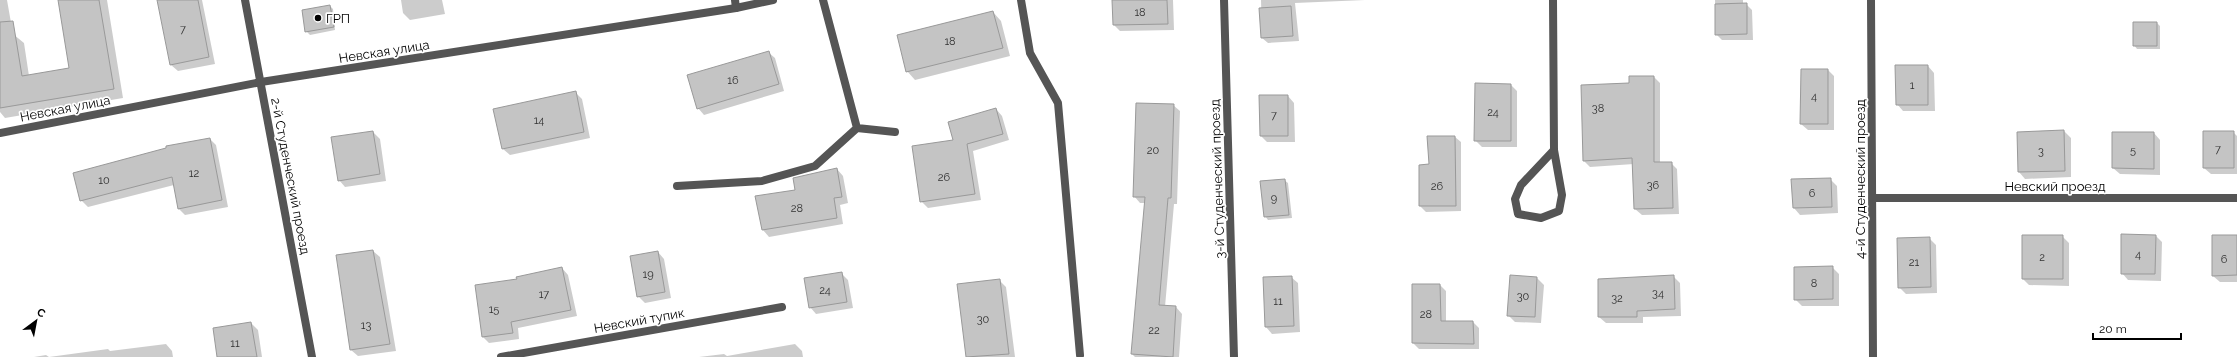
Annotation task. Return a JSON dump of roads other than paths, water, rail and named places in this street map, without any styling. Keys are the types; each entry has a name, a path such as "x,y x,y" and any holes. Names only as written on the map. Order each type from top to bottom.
{"street":[{"name":"2-й Студенческий проезд","path":"245,0 312,357"},
{"name":"Невская улица","path":"0,133 261,82 736,4 773,0"},
{"path":"823,0 857,128"},
{"path":"1021,0 1030,53 1058,104 1080,355"},
{"name":"3-й Студенческий проезд","path":"1224,0 1234,357"},
{"path":"1553,0 1554,150 1562,195 1559,211 1541,218 1518,214 1515,200 1521,185 1554,150"},
{"name":"4-й Студенческий проезд","path":"1871,0 1873,357"},
{"path":"678,186 762,181 815,166 857,128 895,132"},
{"name":"Невский проезд","path":"1872,198 2237,198"},
{"name":"Невский тупик","path":"501,357 782,307"}],"place":[{"name":"ГРП","path":"318,18"}]}
